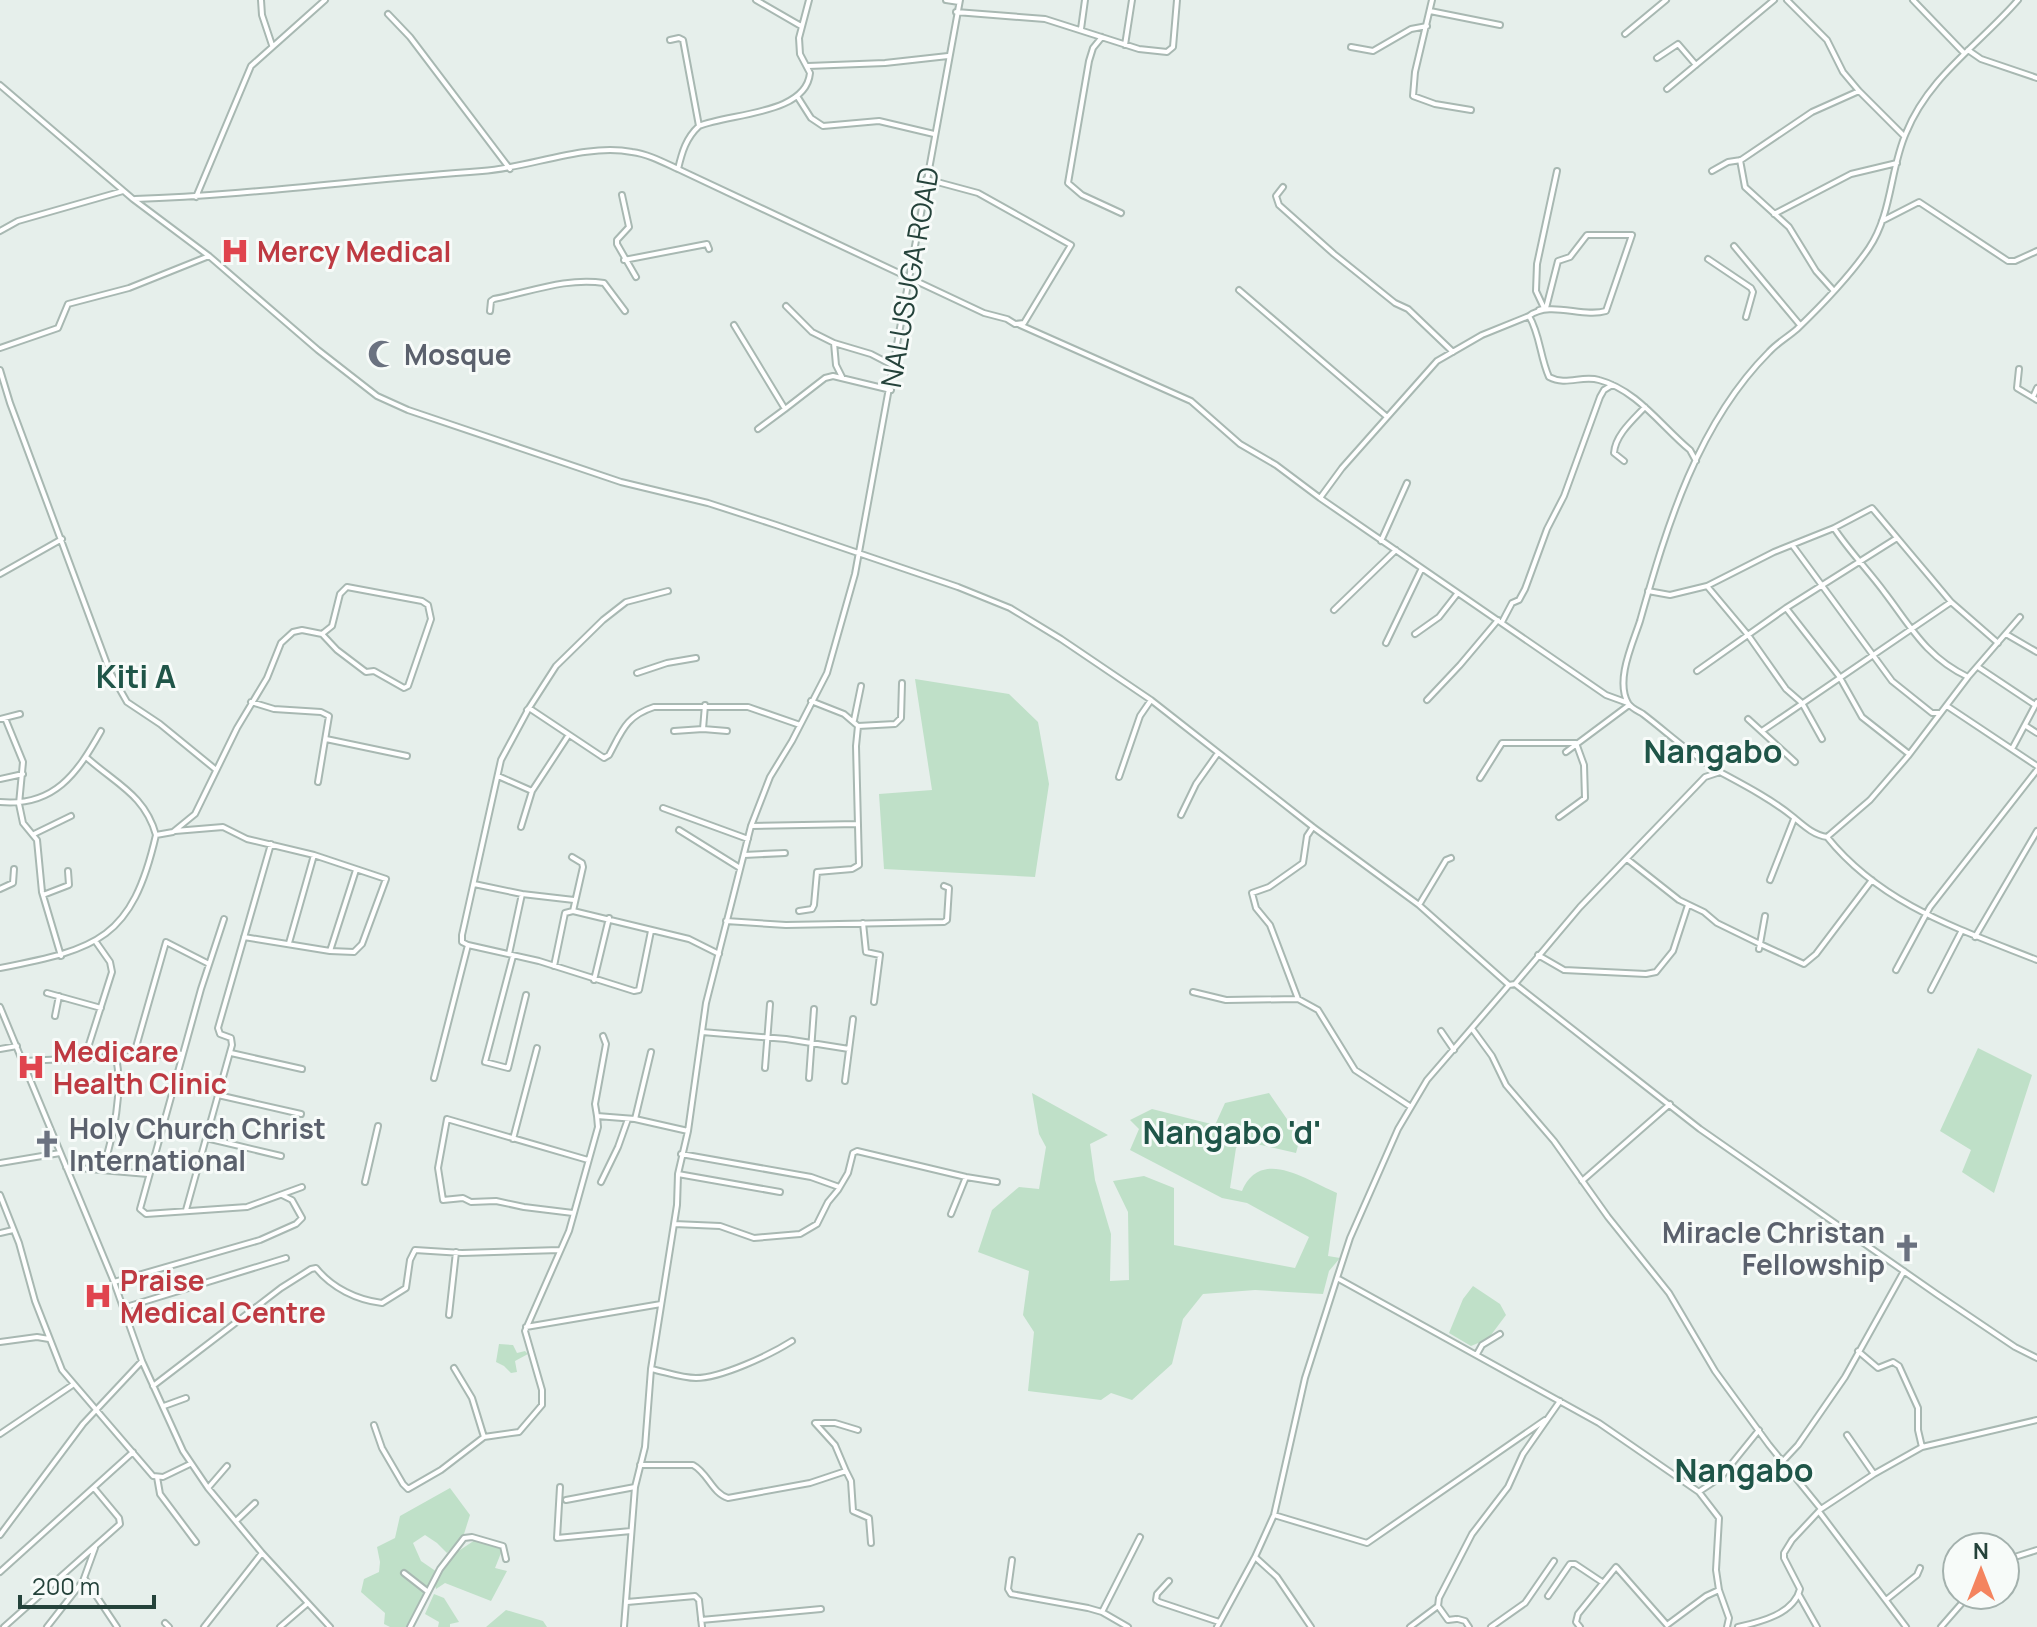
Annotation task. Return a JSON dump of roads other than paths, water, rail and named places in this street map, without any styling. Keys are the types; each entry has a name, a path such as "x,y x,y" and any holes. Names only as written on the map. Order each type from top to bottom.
{"street":[{"path":"261,0 262,15 272,45"},
{"path":"196,197 251,66 325,0"},
{"path":"756,0 801,26"},
{"path":"678,169 684,146 699,126 765,110 797,96 809,80 808,66 800,54 801,26 809,0"},
{"path":"946,0 959,1"},
{"path":"1081,30 1085,0"},
{"path":"1125,45 1132,0"},
{"path":"956,12 1045,19 1125,45 1164,52 1171,50 1177,0"},
{"path":"1432,0 1415,72 1413,96 1435,104 1471,110"},
{"path":"1625,34 1666,0"},
{"path":"1667,89 1774,0"},
{"path":"1787,0 1827,40 1843,72 1859,91 1904,136"},
{"path":"1913,0 1966,52 2037,78"},
{"path":"1629,704 1625,688 1627,667 1648,591 1683,483 1707,436 1735,392 1765,355 1834,291 1869,249 1882,221 1904,136 1928,91 2018,0"},
{"name":"NALUSUGA ROAD","path":"624,1627 635,1487 645,1447 651,1369 681,1154 688,1131 702,1032 751,826 770,777 831,662 855,574 891,390 900,317 910,279 959,1"},
{"path":"1430,11 1500,25"},
{"path":"388,14 410,37 510,169"},
{"path":"1351,47 1373,51 1411,29 1427,26"},
{"path":"1102,37 1093,48 1089,61 1068,183 1082,195 1121,213"},
{"path":"670,40 683,40 699,126"},
{"path":"1657,58 1678,44 1696,65"},
{"path":"808,66 885,63 948,56"},
{"path":"0,85 123,191 209,256 278,318 377,396 408,410 621,482 708,503 979,595 1010,608 1061,639 1151,700 1313,827 1419,905 1512,984 1700,1129 2015,1347 2037,1358"},
{"path":"1712,171 1728,162 1740,160 1812,112 1859,91"},
{"path":"797,96 811,118 823,126 879,121 934,134"},
{"path":"133,199 196,197 419,174 510,169 602,151 632,152 678,169 984,313 1020,325 1191,401 1240,444 1276,465 1421,570 1606,695 1629,704 1706,764 1795,818 1817,835 1827,837 1844,858 1892,896 1926,916 2037,960"},
{"path":"1740,160 1745,187 1795,235 1816,271 1834,291"},
{"path":"1774,214 1851,174 1897,163"},
{"path":"1542,309 1536,291 1537,264 1557,171"},
{"path":"926,179 978,193 1071,245 1020,325"},
{"path":"1283,187 1276,196 1279,205 1395,303 1408,309 1454,352"},
{"path":"0,231 18,221 123,191"},
{"path":"622,195 629,227 617,244 636,277"},
{"path":"1882,221 1919,202 2008,261 2037,251"},
{"path":"1320,498 1430,367 1482,335 1542,309 1552,293 1558,261 1570,257 1587,235 1632,235 1606,311 1542,309"},
{"path":"624,260 707,244 709,249"},
{"path":"1734,246 1800,325"},
{"path":"0,348 58,328 68,304 129,288 209,256"},
{"path":"1708,259 1751,288 1751,306 1746,317"},
{"path":"490,311 494,299 574,282 604,283 625,311"},
{"path":"1239,290 1386,416"},
{"path":"786,306 812,332 894,366"},
{"path":"1529,316 1535,325 1541,362 1549,377 1566,382 1593,378 1627,392 1690,450 1696,461"},
{"path":"734,325 785,409"},
{"path":"834,343 836,365 842,377"},
{"path":"2019,369 2017,388 2035,399 2037,388"},
{"path":"0,370 120,693 127,702 160,724 215,769"},
{"path":"758,429 825,378 842,377 891,390"},
{"path":"1427,700 1500,621 1512,603 1519,600 1547,529 1564,496 1600,397 1612,385"},
{"path":"1624,461 1614,453 1614,448 1629,424 1645,407"},
{"path":"1381,541 1407,483"},
{"path":"1648,591 1670,595 1707,586 1872,508 1951,602 1998,643"},
{"path":"1834,528 1887,595 1911,632 1953,670 1968,677"},
{"path":"1697,671 1786,608 1897,538"},
{"path":"0,574 62,539"},
{"path":"1793,546 1892,681 1932,713 1940,713"},
{"path":"1334,610 1396,550"},
{"path":"1386,643 1421,570"},
{"path":"1707,586 1748,635 1786,689 1802,703 1822,739"},
{"path":"173,832 195,814 215,769 267,678 281,643 287,636 302,630 322,634 366,672 374,671 404,688 408,686 431,619 430,610 422,601 347,587 340,594 332,626 322,634"},
{"path":"651,931 639,990 631,991 554,966 468,945 461,940 497,775 506,748 529,708 556,666 603,620 626,602 668,591"},
{"path":"1415,634 1439,617 1457,594"},
{"path":"1762,731 1951,602"},
{"path":"1786,608 1839,676 1862,717 1909,754"},
{"path":"1827,837 1870,800 2020,617"},
{"path":"2006,634 2037,652"},
{"path":"637,673 696,658"},
{"path":"1978,667 2036,704 2012,749"},
{"path":"858,726 897,723 901,718 902,683"},
{"path":"854,720 861,686"},
{"path":"1119,777 1140,716 1151,700"},
{"path":"799,911 812,909 817,872 852,869 859,865 858,726 854,720 811,701"},
{"path":"251,702 274,709 329,716 318,782"},
{"path":"1566,752 1629,704"},
{"path":"529,708 604,758 609,755 630,718 640,711 669,705 748,707 800,725"},
{"path":"703,729 705,705"},
{"path":"1896,970 1926,916 2037,768 1947,706"},
{"path":"523,715 529,708"},
{"path":"20,714 2,718 23,762 19,804 23,823 37,840 43,895 61,956"},
{"path":"1748,719 1795,762"},
{"path":"2026,726 2037,733"},
{"path":"0,802 19,804 35,801 54,790 74,774 101,731"},
{"path":"674,731 727,731"},
{"path":"521,827 532,791 568,736"},
{"path":"326,739 407,756"},
{"path":"1480,778 1502,743 1576,743"},
{"path":"1559,817 1585,798 1584,765 1576,743"},
{"path":"1181,815 1196,784 1218,753"},
{"path":"0,968 61,956 96,942 127,914 141,887 156,835 144,806 86,757"},
{"path":"1705,777 1706,764"},
{"path":"1169,1581 1157,1594 1159,1602 1218,1625 1274,1515 1305,1378 1350,1238 1411,1107 1427,1080 1538,954 1705,777 1721,772"},
{"path":"0,779 23,774"},
{"path":"497,775 532,791"},
{"path":"663,808 748,839"},
{"path":"34,834 71,816"},
{"path":"1770,880 1795,818"},
{"path":"751,826 858,824"},
{"path":"156,835 223,827 247,839 385,877 386,882 359,949 348,953 244,937"},
{"path":"1298,999 1270,925 1256,908 1252,893 1269,887 1301,866 1307,836 1313,827"},
{"path":"679,830 740,868"},
{"path":"1975,937 2037,831"},
{"path":"186,1210 231,1053 231,1038 220,1034 218,1028 271,844"},
{"path":"744,855 785,853"},
{"path":"289,943 314,855"},
{"path":"572,857 583,867 573,911"},
{"path":"1419,905 1446,860 1451,858"},
{"path":"1627,859 1688,905 1760,946 1804,964 1810,962 1872,880"},
{"path":"0,889 13,883 14,869"},
{"path":"330,951 357,869"},
{"path":"43,895 69,885 68,871"},
{"path":"474,884 575,900"},
{"path":"726,921 786,925 944,922 947,920 947,887 956,888"},
{"path":"522,894 485,1062 508,1068 526,995"},
{"path":"1538,954 1564,970 1656,972 1673,951 1688,905"},
{"path":"554,966 565,913 573,911 702,944 719,954"},
{"path":"1760,946 1765,916"},
{"path":"594,980 609,918"},
{"path":"224,919 148,1174 141,1212 156,1214 247,1207 302,1187"},
{"path":"863,923 866,952 880,955 874,1002"},
{"path":"1931,990 1961,931"},
{"path":"85,1057 112,967 96,942"},
{"path":"134,1054 166,942 209,964"},
{"path":"434,1078 468,945"},
{"path":"1193,992 1226,1000 1298,999 1318,1010 1355,1070 1411,1107"},
{"path":"47,993 101,1008"},
{"path":"55,1016 59,996"},
{"path":"765,1068 770,1004"},
{"path":"0,1007 114,1282 142,1361 190,1464 262,1553 330,1627"},
{"path":"809,1078 814,1009"},
{"path":"845,1081 853,1019"},
{"path":"1473,1030 1492,1056 1506,1085 1554,1141 1669,1293 1715,1371 1906,1627"},
{"path":"1441,1031 1454,1050"},
{"path":"702,1032 811,1042 849,1049"},
{"path":"374,1425 382,1448 408,1489 441,1470 484,1437 519,1432 542,1405 542,1390 525,1333 574,1213 598,1127 595,1104 606,1044 603,1036"},
{"path":"0,1049 17,1046"},
{"path":"513,1139 537,1048"},
{"path":"635,1119 651,1052"},
{"path":"231,1053 302,1069"},
{"path":"23,1061 182,1054"},
{"path":"103,1170 118,1105 120,1080 116,1055"},
{"path":"218,1095 301,1114"},
{"path":"1582,1181 1670,1104"},
{"path":"597,1116 635,1119 688,1131"},
{"path":"574,1213 496,1201 442,1199 438,1168 447,1119 588,1160"},
{"path":"601,1182 628,1119"},
{"path":"365,1182 378,1126"},
{"path":"206,1138 281,1156"},
{"path":"673,1224 720,1226 754,1238 800,1234 817,1224 848,1173 853,1153 857,1151 997,1182"},
{"path":"0,1163 60,1153"},
{"path":"681,1154 811,1177 839,1188"},
{"path":"66,1167 148,1174"},
{"path":"678,1174 780,1192"},
{"path":"951,1214 966,1177"},
{"path":"114,1282 260,1240 296,1224 302,1218 292,1200 280,1194"},
{"path":"0,1198 62,1370 157,1477 160,1494 196,1542"},
{"path":"0,1233 13,1230"},
{"path":"153,1386 281,1288 311,1269 316,1268 353,1296 382,1303 406,1288 411,1254 415,1250 560,1250"},
{"path":"449,1315 456,1252"},
{"path":"123,1308 286,1258"},
{"path":"1783,1461 1798,1445 1845,1377 1904,1271"},
{"path":"1337,1278 1599,1423 1699,1492 1719,1518 1716,1570 1729,1618 1727,1627"},
{"path":"526,1327 661,1304"},
{"path":"37,1337 46,1325"},
{"path":"1477,1354 1482,1345 1500,1334"},
{"path":"0,1342 37,1337 50,1339"},
{"path":"651,1369 686,1377 706,1377 771,1355 792,1341"},
{"path":"1858,1351 1878,1368 1893,1362 1899,1366 1918,1408 1922,1447"},
{"path":"0,1535 83,1424 142,1361"},
{"path":"454,1368 472,1398 484,1437"},
{"path":"0,1434 74,1384"},
{"path":"164,1406 186,1398"},
{"path":"1469,1627 1465,1621 1448,1620 1438,1606 1439,1598 1472,1534 1508,1487 1523,1454 1560,1401"},
{"path":"1274,1515 1367,1543 1545,1420"},
{"path":"1738,1627 1794,1604 1800,1589 1784,1553 1792,1540 1821,1511 1874,1474 1922,1447 2037,1420"},
{"path":"858,1430 835,1423 815,1423 835,1445 851,1481 853,1511 868,1516 870,1520 871,1543"},
{"path":"1699,1492 1721,1477 1759,1430"},
{"path":"1847,1435 1874,1474"},
{"path":"0,1572 133,1452"},
{"path":"157,1477 167,1476 190,1464"},
{"path":"640,1465 693,1465 699,1468 719,1495 728,1498 810,1483 846,1471"},
{"path":"208,1488 227,1466"},
{"path":"560,1487 557,1538 632,1531"},
{"path":"566,1500 635,1487"},
{"path":"4,1627 121,1522 94,1488"},
{"path":"236,1521 255,1503"},
{"path":"410,1627 427,1591 464,1538 472,1537 501,1545 506,1559"},
{"path":"1102,1612 1140,1537"},
{"path":"47,1627 85,1578 96,1545"},
{"path":"204,1627 262,1553"},
{"path":"1255,1557 1277,1577 1311,1627"},
{"path":"1012,1560 1008,1589 1011,1594 1102,1612 1128,1627"},
{"path":"1491,1627 1525,1603 1554,1561"},
{"path":"1548,1596 1570,1564 1575,1564 1602,1582"},
{"path":"1570,1627 1602,1582 1617,1568 1666,1626 1719,1590"},
{"path":"1886,1600 1917,1575 1920,1568"},
{"path":"404,1573 427,1591"},
{"path":"85,1578 117,1627"},
{"path":"1799,1595 1817,1627"},
{"path":"627,1602 695,1596 699,1600 702,1627"},
{"path":"280,1627 308,1603"},
{"path":"1410,1627 1438,1606"},
{"path":"701,1620 821,1609"},
{"path":"1941,1627 1955,1611"},
{"path":"1576,1620 1580,1627"}],"place":[{"name":"Mercy Medical","path":"235,251"},
{"name":"Mosque","path":"382,354"},
{"name":"Medicare Health Clinic","path":"31,1067"},
{"name":"Holy Church Christ International","path":"47,1144"},
{"name":"Miracle Christan Fellowship","path":"1907,1248"},
{"name":"Praise Medical Centre","path":"98,1296"}],"district":[{"name":"Kiti A","path":"136,676"},
{"name":"Nangabo","path":"1713,751"},
{"name":"Nangabo 'd'","path":"1232,1132"},
{"name":"Nangabo","path":"1744,1470"}]}
